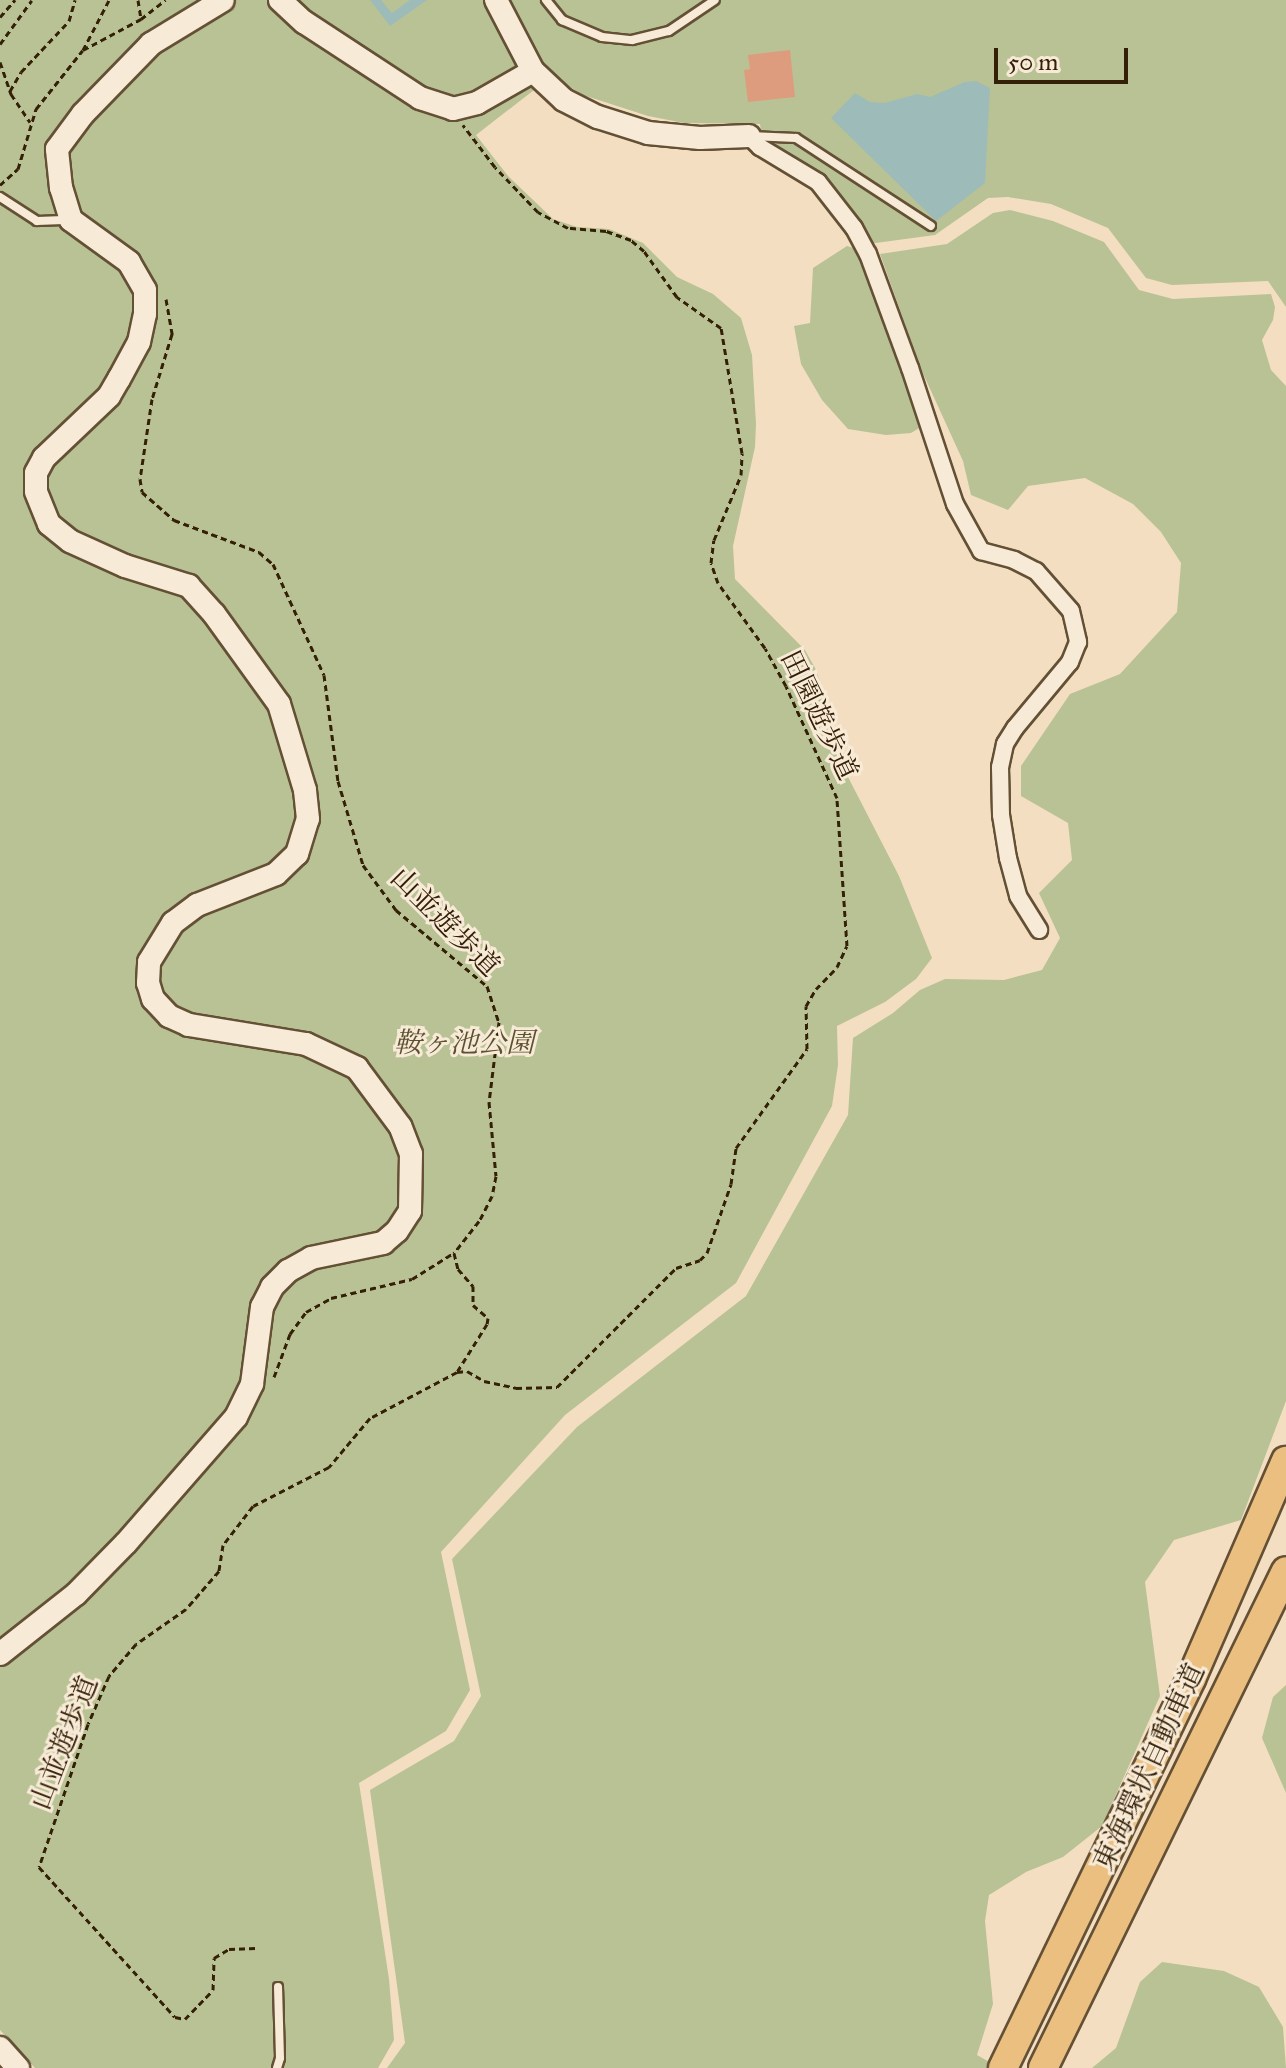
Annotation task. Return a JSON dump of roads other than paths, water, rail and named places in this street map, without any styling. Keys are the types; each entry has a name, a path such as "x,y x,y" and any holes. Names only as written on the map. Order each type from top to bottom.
{"highway":[{"name":"東海環状自動車道","path":"1003,2068 1191,1679 1286,1461"},
{"name":"東海環状自動車道","path":"1046,2063 1286,1571"}],"street":[{"path":"0,1654 76,1594 126,1543 236,1417 250,1389 262,1307 272,1287 288,1271 311,1258 383,1243 397,1231 410,1211 411,1154 400,1126 357,1068 306,1044 189,1025 169,1016 153,999 148,983 149,962 173,923 197,905 276,874 297,854 308,819 305,790 279,704 214,614 189,586 125,566 70,541 49,524 41,508 36,473 44,458 109,396 139,342 145,314 145,290 129,262 71,220 61,188 57,149 83,114 151,44 223,0"},
{"path":"280,0 304,22 420,98 453,109 477,103 533,71"},
{"path":"496,0 533,71 564,100 598,117 648,133 700,138 749,136 760,147 818,182 854,228 868,254 910,368 955,504 981,551 1014,560 1036,571 1071,611 1078,642 1070,662 1015,728 1005,744 1000,767 1001,815 1008,858 1018,896 1039,930"},
{"path":"0,2048 18,2068"}],"lane":[{"path":"546,0 562,20 602,37 632,40 669,31 715,0"},
{"path":"749,136 796,138 931,226"},
{"path":"0,197 37,221 71,220"},
{"path":"277,2068 280,2058 278,1987"}],"water":[{"path":"370,0 381,0 392,13 410,0 427,0 390,26"},
{"path":"976,81 990,88 985,183 936,221 831,118 855,93 870,102 885,103 917,94 930,97 965,82"}],"park label":[{"name":"鞍ヶ池公園","path":"464,1043"}]}
